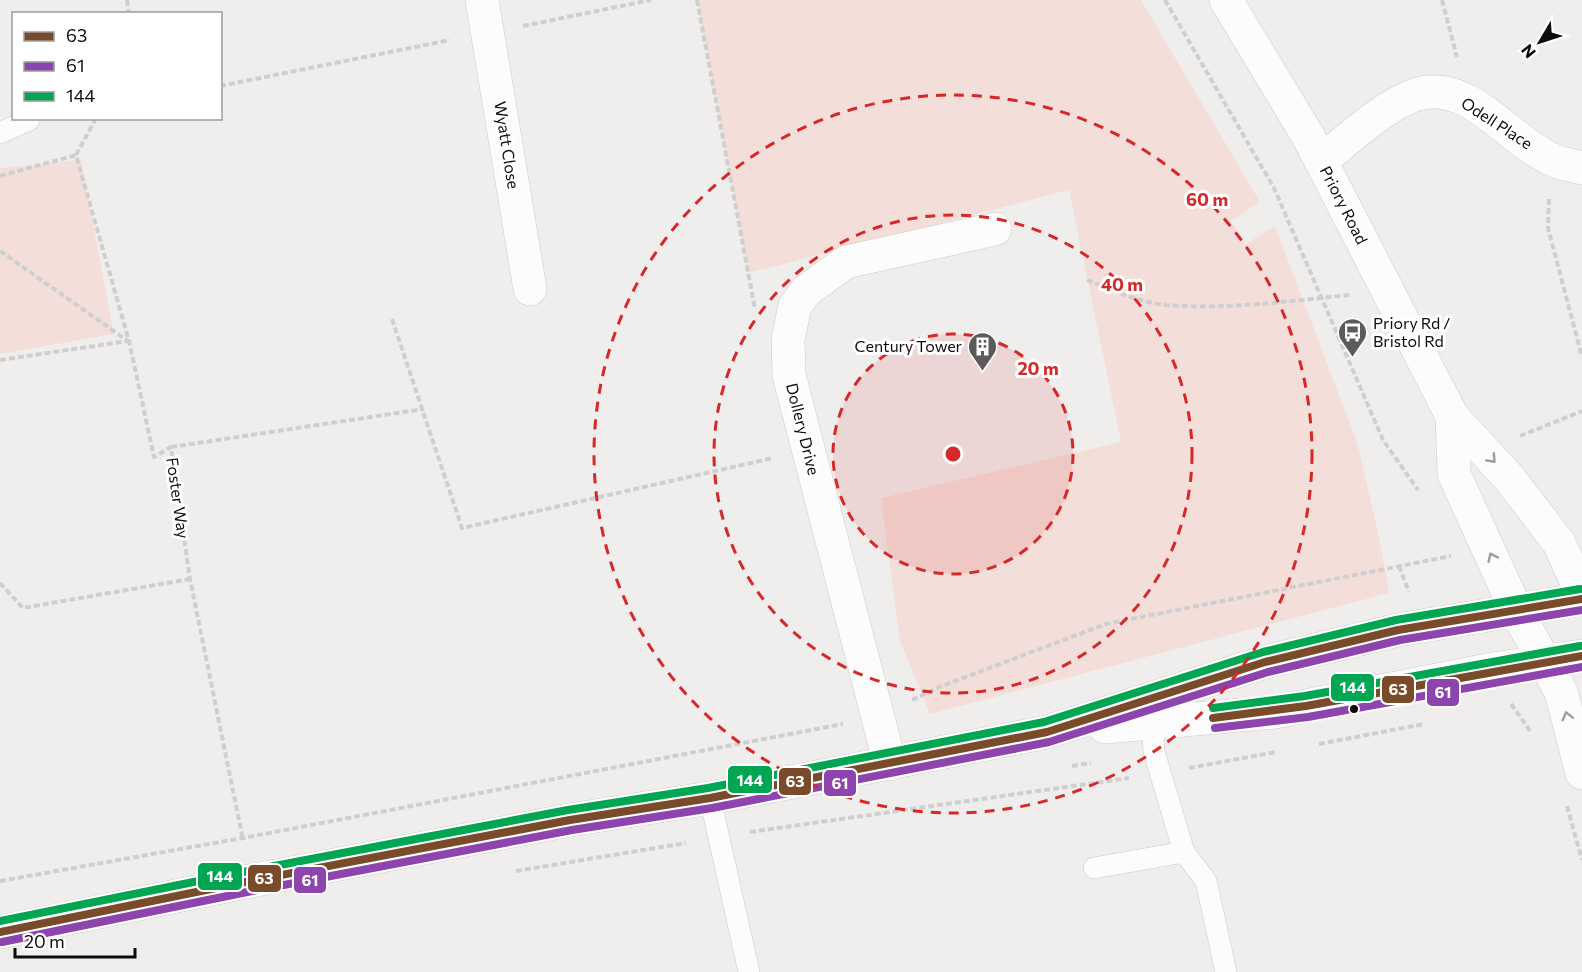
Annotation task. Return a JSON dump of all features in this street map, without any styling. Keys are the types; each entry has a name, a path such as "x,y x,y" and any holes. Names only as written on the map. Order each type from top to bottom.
{"main road":[{"name":"Wyatt Close","path":"482,0 530,289"},
{"name":"Priory Road","path":"1226,0 1321,161 1452,416 1510,479 1559,543 1582,594"},
{"name":"Odell Place","path":"1321,161 1391,108 1416,95 1443,92 1468,101 1551,159 1582,168"},
{"name":"Dollery Drive","path":"890,764 789,375 788,348 795,306 806,291 846,262 995,229"},
{"name":"Priory Road","path":"1452,416 1454,474 1516,610 1547,661 1561,692 1582,773"},
{"path":"0,932 250,881 570,820 710,798 1047,732 1265,662 1398,630 1582,599"},
{"path":"1047,732 1275,712 1582,656"}],"lane":[{"path":"0,133 29,120"},
{"path":"1152,723 1155,752 1163,772 1184,852 1206,881 1226,972"},
{"path":"710,798 749,972"},
{"path":"1094,868 1184,852"}],"path":[{"path":"222,86 651,0"},
{"path":"697,0 748,273"},
{"path":"1166,0 1274,188 1383,440 1423,497"},
{"path":"1442,0 1468,101"},
{"path":"0,176 76,155 95,120"},
{"name":"Foster Way","path":"76,155 129,341 154,457 171,447 190,579 250,881"},
{"path":"1551,159 1548,228 1582,357"},
{"path":"0,251 129,341"},
{"path":"1087,280 1123,294 1165,305 1269,304 1388,290"},
{"path":"392,319 462,528 782,456 809,452"},
{"path":"0,360 129,341"},
{"path":"171,447 424,409"},
{"path":"1483,450 1582,411"},
{"path":"0,881 243,838 877,717 939,687 1106,624 1488,548"},
{"path":"0,583 23,608 190,579"},
{"path":"1509,701 1561,692"},
{"path":"1316,745 1431,722"},
{"path":"510,872 719,837 1163,772 1281,751"}],"shaded area":[{"path":"697,0 1141,0 1260,202 1231,221 1246,244 1275,226 1358,445 1381,546 1389,593 930,714 900,641 881,498 1121,442 1069,190 748,273"},
{"path":"81,160 114,334 0,354 0,168"}],"transit line":[{"name":"144","path":"0,921 568,810 708,788 1044,722 1263,652 1396,620 1580,589"},
{"name":"63","path":"0,932 250,881 570,820 710,798 1047,732 1265,662 1398,630 1582,599"},
{"name":"61","path":"2,942 252,891 572,830 712,808 1049,742 1268,672 1400,640 1582,610"},
{"name":"144","path":"1213,708 1305,696 1580,646"},
{"name":"63","path":"1213,718 1306,706 1582,656"},
{"name":"61","path":"1215,728 1308,717 1582,667"}],"place":[{"name":"Priory Rd / Bristol Rd","path":"1352,358"},
{"name":"Century Tower","path":"983,372"}]}
